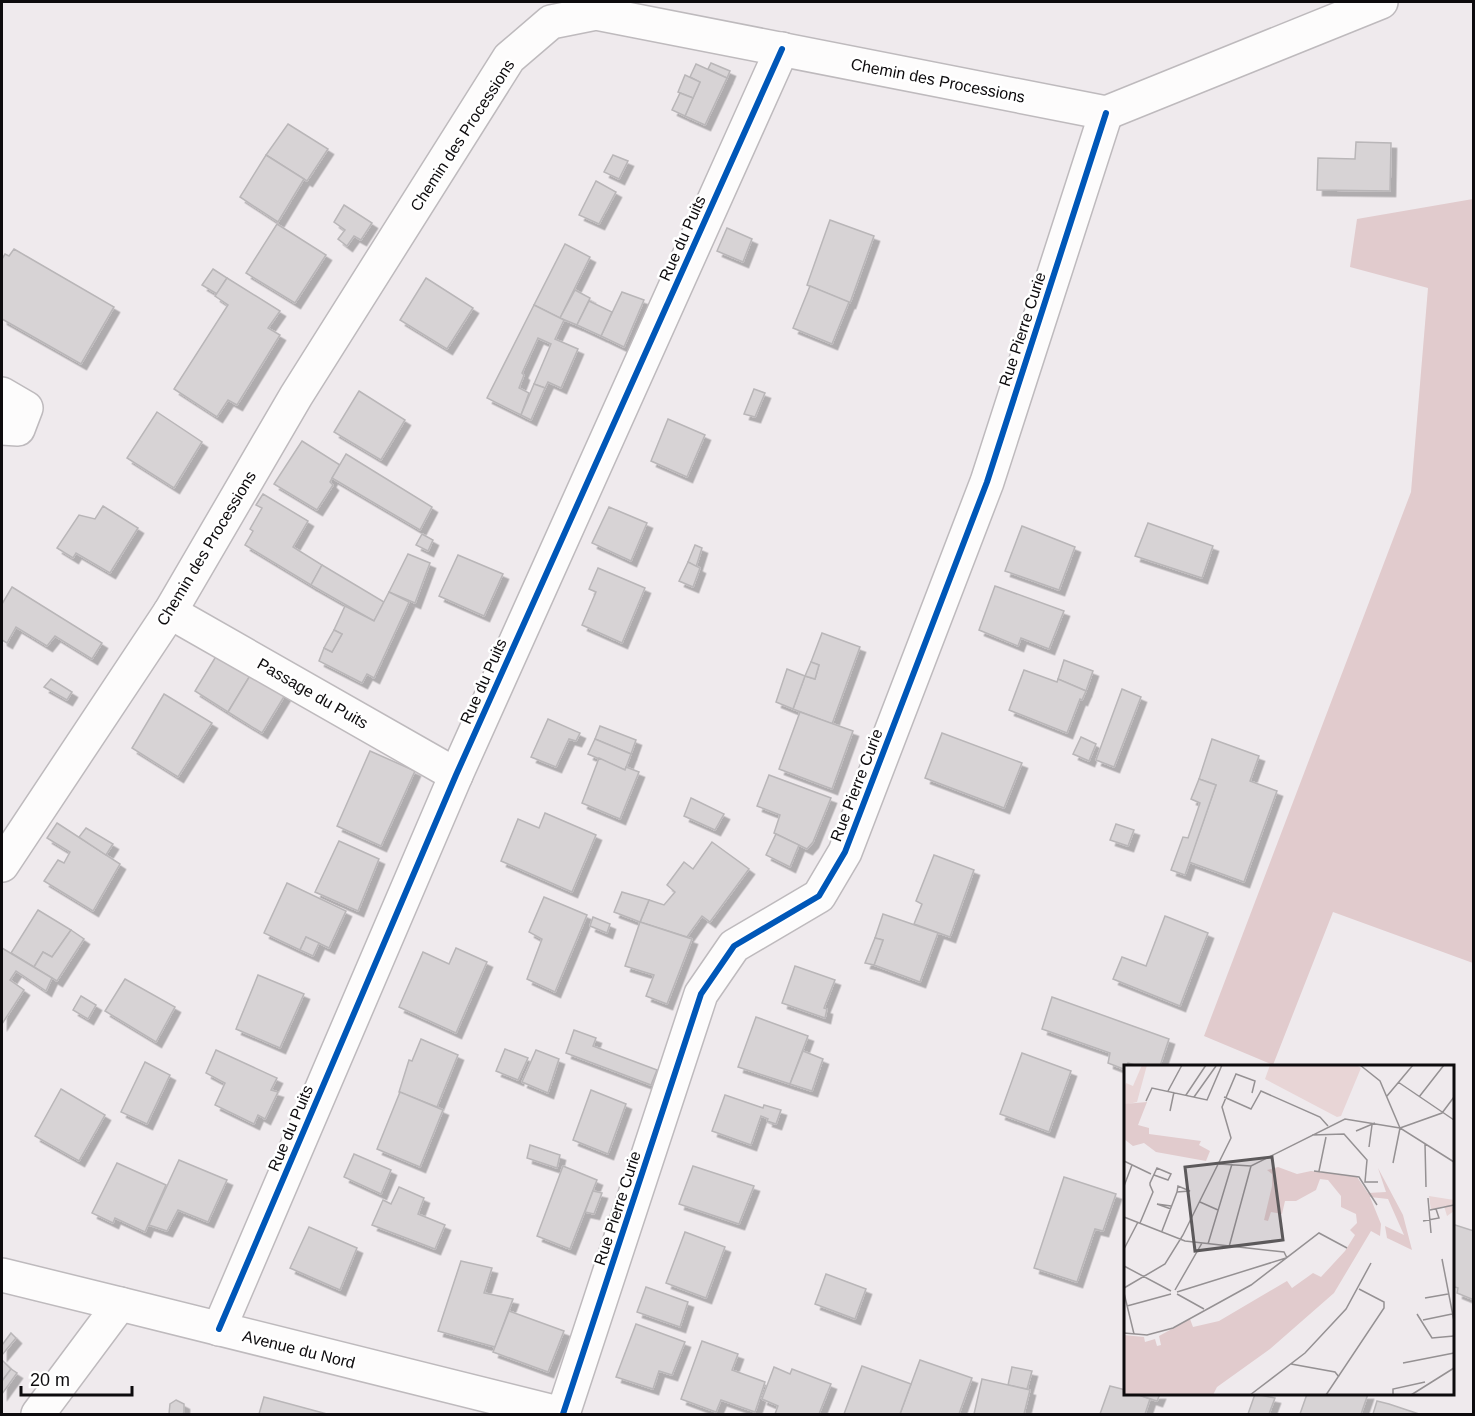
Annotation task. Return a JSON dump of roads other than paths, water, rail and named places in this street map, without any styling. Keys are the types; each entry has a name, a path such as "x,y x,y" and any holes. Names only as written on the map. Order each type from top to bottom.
{"street":[{"path":"1106,113 1381,2"},
{"name":"Chemin des Processions","path":"2,865 170,612 296,396 509,58 560,12 596,13 1106,113"},
{"name":"Rue du Puits","path":"219,1329 456,775 782,49"},
{"name":"Rue Pierre Curie","path":"562,1414 701,994 734,946 819,896 845,852 987,482 1106,113"},
{"path":"2,394 26,408 18,429 2,428"},
{"name":"Passage du Puits","path":"170,612 456,775"},
{"name":"Avenue du Nord","path":"2,1275 562,1414"},
{"path":"38,1414 120,1304"}]}
